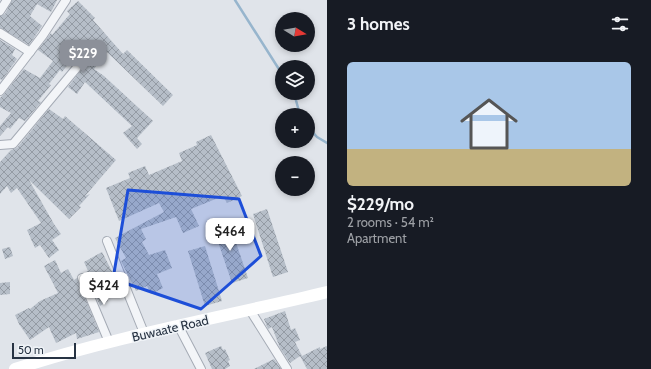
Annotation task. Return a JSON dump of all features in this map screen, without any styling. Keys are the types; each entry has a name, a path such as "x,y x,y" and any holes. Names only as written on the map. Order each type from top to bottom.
{"street":[{"path":"0,11 7,0"},
{"path":"0,91 44,35 66,0"},
{"path":"0,33 30,52"},
{"path":"0,145 13,144 84,59"},
{"path":"107,241 144,333"},
{"path":"82,278 109,342"},
{"name":"Buwaate Road","path":"15,369 144,333 327,292"},
{"path":"250,310 287,369"},
{"path":"178,325 202,369"}],"highlighted area":[{"path":"128,190 239,199 261,256 201,309 113,279"}],"building":[{"path":"12,0 57,0 51,12 37,4 30,16 42,26 29,45 0,28 0,16 5,14"},
{"path":"78,1 95,18 93,20 123,54 127,50 173,95 163,106 107,52 94,69 104,76 153,121 137,138 142,144 137,149 123,133 132,126 85,82 77,94 68,87 89,60 88,55 80,49 62,72 60,70 49,84 51,85 38,101 41,102 25,121 19,118 10,129 8,127 0,136 0,126 11,113 0,107 0,98 24,69 40,78 53,61 38,50 51,33 52,35 70,14 67,11"},
{"path":"0,40 15,49 12,55 17,59 2,80 0,79"},
{"path":"49,109 63,119 65,116 116,160 85,196 90,194 79,206 81,207 69,219 29,180 61,234 52,240 59,250 49,258 40,245 35,248 27,230 41,223 17,188 11,193 7,186 0,194 0,162 11,150 17,148"},
{"path":"211,135 242,196 227,203 223,196 191,209 199,226 183,233 176,217 141,229 146,239 142,242 149,255 165,250 172,268 157,274 163,288 151,294 147,286 136,291 121,261 126,258 115,238 164,212 159,203 119,221 106,188 130,178 128,173 145,166 149,175 182,161 179,153 197,145 196,142"},
{"path":"267,209 288,272 273,277 253,214"},
{"path":"229,222 248,278 232,283 213,227"},
{"path":"205,246 222,301 205,306 188,251"},
{"path":"10,247 13,256 5,259 2,249"},
{"path":"102,252 119,285 103,294 108,301 100,306 87,276 84,273 88,271 84,262"},
{"path":"55,260 61,273 68,269 74,280 77,278 99,332 77,339 76,333 56,343 49,327 30,340 19,324 15,315 29,308 30,309 40,301 58,293 44,266"},
{"path":"10,282 10,294 0,295 0,283"},
{"path":"285,311 291,330 295,328 300,340 295,342 302,356 320,347 320,349 327,346 327,369 307,369 300,356 290,363 280,348 272,327 268,329 264,319"},
{"path":"221,346 223,350 225,349 230,360 228,361 230,366 225,369 212,369 205,353"},
{"path":"274,359 281,369 254,369"}],"waterway":[{"path":"235,0 275,63"},
{"path":"296,100 298,108"},
{"path":"315,135 327,143"}]}
